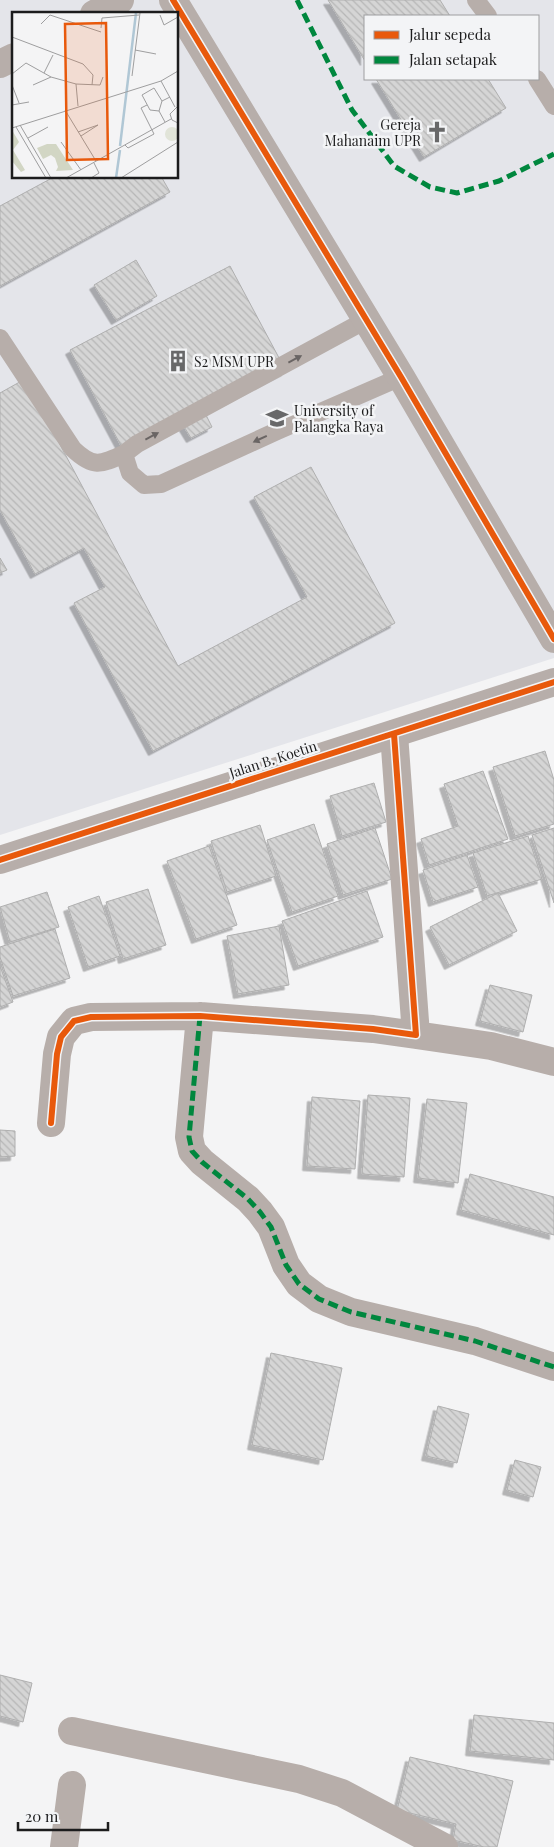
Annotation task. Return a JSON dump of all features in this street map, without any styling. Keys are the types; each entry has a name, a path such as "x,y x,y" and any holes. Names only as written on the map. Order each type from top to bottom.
{"street":[{"path":"98,12 120,0"},
{"path":"173,0 401,377 554,639"},
{"path":"0,64 12,58"},
{"name":"Jalan B. Koetin","path":"0,860 554,682"},
{"path":"394,734 416,1035"},
{"path":"51,1123 57,1054 61,1037 74,1021 91,1016 200,1016 373,1029 491,1046 554,1062"},
{"path":"200,1016 189,1137 192,1151 202,1162 248,1199 260,1212 271,1227 286,1265 299,1284 319,1299 351,1312 475,1341 554,1367"},
{"path":"72,1731 299,1779 342,1793 444,1847"},
{"path":"64,1847 72,1784"}],"lane":[{"path":"476,0 487,15"},
{"path":"538,80 554,106"},
{"path":"0,338 74,449 90,462 99,462 108,461 124,454 137,444 366,320"},
{"path":"124,454 130,473 144,485 161,484 401,377"}],"shaded area":[{"name":"University of Palangka Raya","path":"0,0 554,0 554,658 0,835"}],"building":[{"path":"328,0 440,0 449,15 364,15 364,59"},
{"name":"Gereja Mahanaim UPR","path":"377,80 489,80 506,108 424,157"},
{"path":"50,179 163,179 170,192 0,286 0,206"},
{"path":"136,260 157,296 116,320 94,285"},
{"name":"S2 MSM UPR","path":"230,266 286,371 205,413 212,427 191,438 183,425 126,455 70,350"},
{"path":"25,379 178,666 307,597 254,497 311,467 395,623 153,751 74,603 105,587 84,548 35,574 0,510 0,393"},
{"path":"0,558 7,570 0,573"},
{"path":"545,751 554,780 554,824 515,836 493,767"},
{"path":"483,771 508,839 429,865 421,839 458,826 444,784"},
{"path":"374,783 386,822 342,836 330,796"},
{"path":"314,824 338,896 292,912 267,840"},
{"path":"260,825 276,876 227,892 211,841"},
{"path":"375,828 392,879 343,895 327,844"},
{"path":"554,828 554,903 532,835"},
{"path":"528,836 542,879 487,896 473,853"},
{"path":"209,846 237,925 196,939 167,861"},
{"path":"467,855 478,887 433,902 423,870"},
{"path":"148,889 166,945 123,959 106,902"},
{"path":"367,891 383,937 298,966 282,921"},
{"path":"47,892 59,927 10,942 0,907"},
{"path":"498,893 517,931 449,965 430,927"},
{"path":"99,896 120,956 88,967 68,907"},
{"path":"279,926 289,985 238,994 227,936"},
{"path":"55,929 70,978 13,996 0,957 0,947"},
{"path":"0,966 13,1002 0,1007"},
{"path":"490,985 532,995 523,1032 480,1021"},
{"path":"368,1095 410,1098 404,1177 362,1174"},
{"path":"312,1097 360,1101 355,1169 307,1166"},
{"path":"427,1099 467,1103 458,1183 418,1178"},
{"path":"0,1130 15,1131 15,1156 0,1157"},
{"path":"470,1174 554,1197 554,1235 461,1210"},
{"path":"271,1353 342,1368 323,1460 252,1445"},
{"path":"438,1406 469,1414 457,1463 426,1456"},
{"path":"515,1460 541,1467 533,1497 507,1490"},
{"path":"0,1675 32,1683 23,1722 0,1716"},
{"path":"474,1715 554,1723 554,1760 470,1751"},
{"path":"410,1757 513,1781 497,1847 484,1847 453,1840 456,1824 397,1810"}],"marked path":[{"path":"297,0 352,110 394,166 430,187 457,193 499,181 554,154"},
{"path":"200,1016 189,1137 192,1151 202,1162 248,1199 260,1212 271,1227 286,1265 299,1284 319,1299 351,1312 475,1341 554,1367"}],"cycle path":[{"path":"173,0 401,377 554,639"},
{"path":"0,860 554,682"},
{"path":"51,1123 57,1054 61,1037 74,1021 91,1017 200,1016 373,1029 416,1035 394,734"}],"place":[{"name":"Gereja Mahanaim UPR","path":"437,132"},
{"name":"S2 MSM UPR","path":"178,361"},
{"name":"University of Palangka Raya","path":"277,418"}]}
